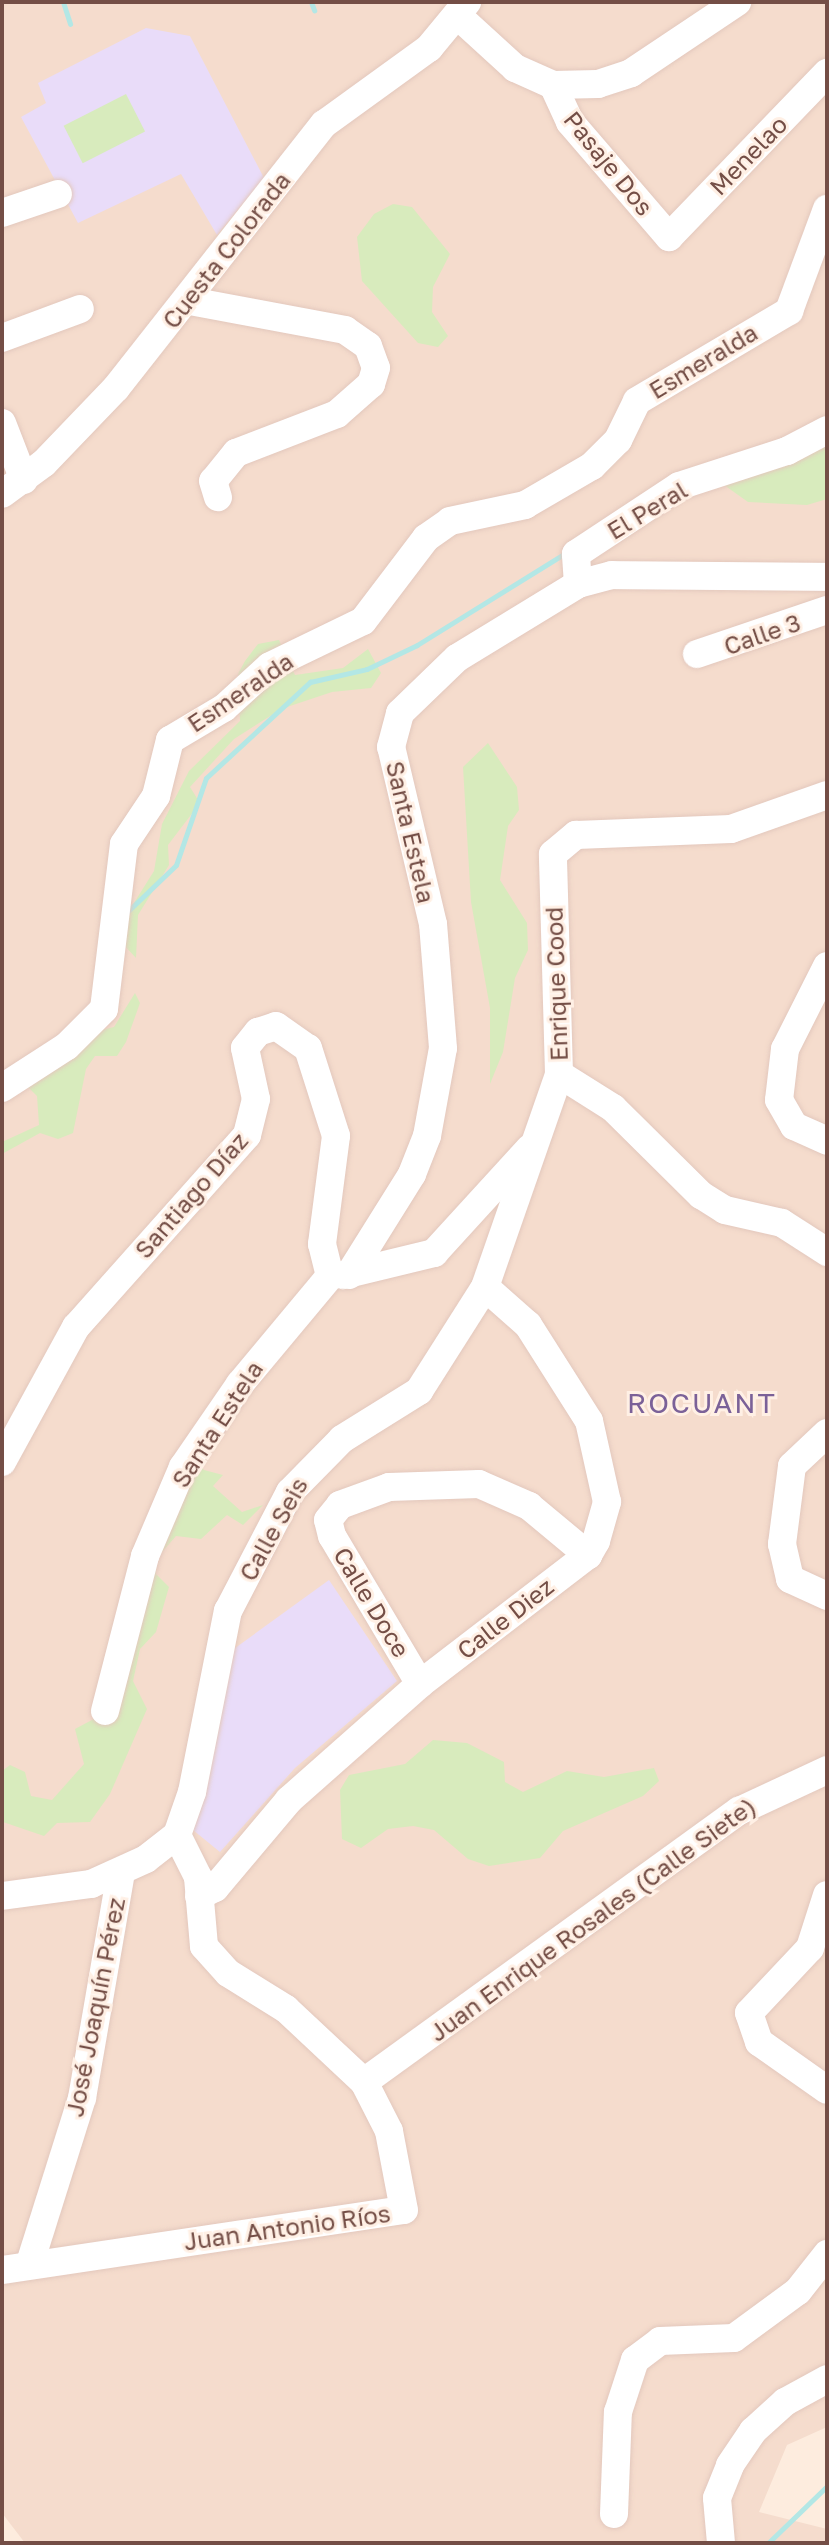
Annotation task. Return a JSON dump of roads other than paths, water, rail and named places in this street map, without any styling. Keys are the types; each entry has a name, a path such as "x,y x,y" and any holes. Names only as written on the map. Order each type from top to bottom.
{"street":[{"path":"462,8 516,68 554,85 598,84 631,73 737,2"},
{"name":"Cuesta Colorada","path":"13,487 190,301 324,124 429,48 462,8"},
{"name":"Menelao","path":"669,237 827,73"},
{"name":"Pasaje Dos","path":"554,85 570,122 669,237"},
{"path":"2,213 58,194"},
{"name":"Esmeralda","path":"2,1088 100,1017 110,982 124,844 156,796 170,740 224,709 270,666 363,621 426,538 450,521 525,505 592,466 618,440 637,401 789,311 827,209"},
{"path":"190,301 345,330 368,346 376,368 371,384 337,414 236,453 213,481 218,497"},
{"path":"2,338 80,309"},
{"path":"2,424 13,487"},
{"name":"El Peral","path":"578,584 576,554 679,486 788,451 827,430"},
{"name":"Santa Estela","path":"105,1711 145,1556 183,1467 240,1384 340,1276 412,1174 443,1048 433,924 391,747 400,713 457,658 578,584 612,575 827,577"},
{"name":"Calle 3","path":"697,654 827,610"},
{"name":"Enrique Cood","path":"827,795 731,829 597,834 561,844 550,874 563,1041 559,1074 613,1108 701,1195 725,1210 782,1223 827,1252"},
{"path":"827,966 785,1049 779,1100 794,1126 827,1141"},
{"name":"Santiago Díaz","path":"2,1462 76,1327 247,1135 256,1099 245,1048 258,1032 276,1026 308,1048 336,1136 321,1244 340,1276"},
{"name":"Calle Seis","path":"177,1835 192,1792 228,1611 290,1492 342,1439 419,1391 485,1287 539,1138 559,1074"},
{"path":"340,1276 434,1253 539,1138"},
{"path":"485,1287 528,1325 589,1421 607,1502 587,1555"},
{"path":"827,1433 792,1466 782,1544 790,1579 827,1596"},
{"name":"Calle Doce","path":"420,1684 328,1520 340,1505 389,1487 479,1483 529,1506 587,1555"},
{"name":"Calle Diez","path":"199,1896 215,1888 289,1800 420,1684 587,1555"},
{"name":"Juan Enrique Rosales (Calle Siete)","path":"364,2082 739,1811 827,1770"},
{"path":"2,1896 91,1884 121,1872 177,1835"},
{"name":"Juan Antonio Ríos","path":"2,2270 30,2263 404,2210 389,2131 364,2082 286,2009 228,1973 204,1946 198,1877 177,1835"},
{"name":"José Joaquín Pérez","path":"30,2263 82,2098 121,1872"},
{"path":"827,1895 810,1948 749,2013 759,2042 827,2090"},
{"path":"614,2514 618,2412 635,2360 660,2341 734,2338 798,2291 827,2254"},
{"path":"721,2543 717,2498 730,2465 769,2416 827,2379"}],"waterway":[{"path":"63,2 70,24"},
{"path":"311,2 314,10"},
{"path":"127,912 176,865 206,778 310,682 367,669 417,645 564,554"},
{"path":"768,2543 827,2486"}],"district":[{"name":"ROCUANT","path":"702,1403"}]}
